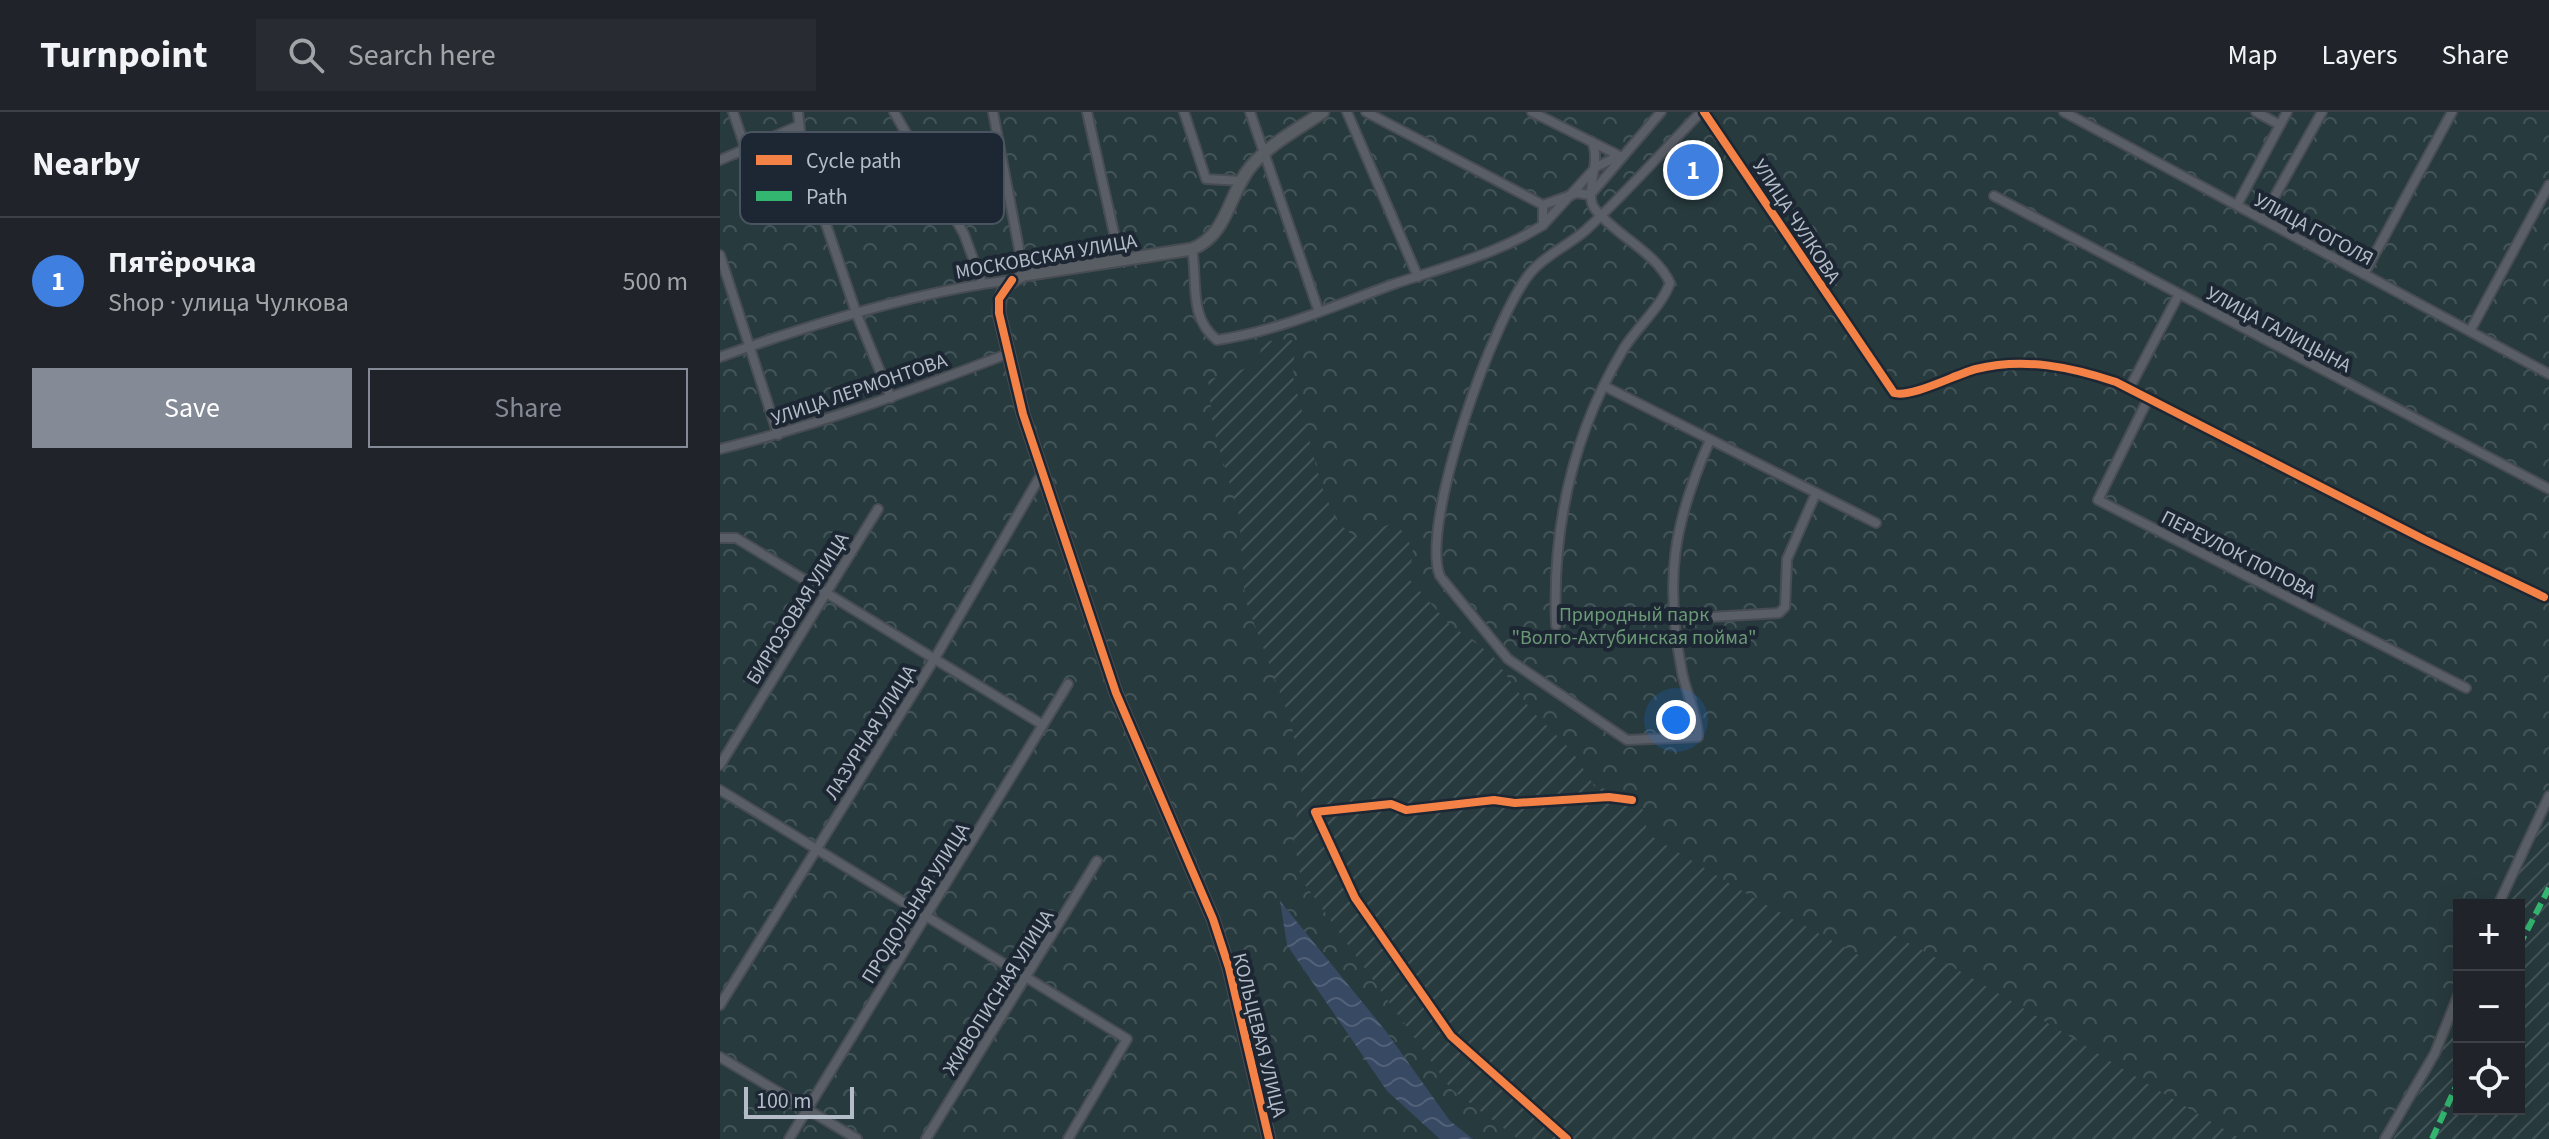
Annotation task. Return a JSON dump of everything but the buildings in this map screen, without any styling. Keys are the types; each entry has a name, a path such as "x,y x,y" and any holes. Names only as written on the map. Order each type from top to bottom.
{"street":[{"path":"733,112 740,132"},
{"path":"798,112 799,132"},
{"path":"894,112 905,132"},
{"path":"993,112 996,132"},
{"path":"1087,112 1120,260"},
{"path":"1184,112 1206,179 1242,181"},
{"path":"1250,112 1319,312"},
{"path":"1323,112 1264,154 1242,181 1215,235 1192,249 1197,313 1217,340 1319,312 1484,255 1543,225 1596,167 1620,156"},
{"path":"1347,112 1418,277"},
{"path":"1366,112 1543,205 1568,196 1590,195 1620,156 1661,112"},
{"path":"1532,112 1620,156"},
{"path":"1702,112 1602,214 1582,233 1544,259 1521,286 1474,386 1444,492 1437,560 1442,578 1508,659 1627,740 1698,737 1681,662 1673,566 1678,526 1691,483 1710,440"},
{"name":"УЛИЦА ЧУЛКОВА","path":"1702,112 1889,389 1901,395 1978,368 2034,363 2085,371 2129,389"},
{"name":"УЛИЦА ГОГОЛЯ","path":"2064,112 2549,374"},
{"path":"2256,112 2280,125"},
{"path":"2237,205 2287,112"},
{"path":"2262,219 2322,112"},
{"path":"2364,274 2452,112"},
{"path":"783,132 798,126"},
{"path":"1556,625 1554,574 1564,494 1585,429 1625,348 1670,283 1595,210 1590,195 1596,167 1592,142"},
{"path":"720,160 740,150"},
{"path":"1004,185 1018,278"},
{"path":"2470,331 2549,185"},
{"name":"УЛИЦА ГАЛИЦЫНА","path":"1994,196 2549,489"},
{"path":"1543,205 1543,225"},
{"path":"826,224 857,315 891,398"},
{"path":"958,224 982,283"},
{"name":"МОСКОВСКАЯ УЛИЦА","path":"720,357 857,315 982,283 1192,249"},
{"path":"720,255 778,435"},
{"name":"КОЛЬЦЕВАЯ УЛИЦА","path":"1018,278 999,299 1007,354 1042,473 1116,693 1213,919 1229,968 1269,1139"},
{"path":"2179,294 2129,389 2544,597"},
{"name":"УЛИЦА ЛЕРМОНТОВА","path":"720,449 778,435 891,398 1007,354"},
{"path":"1606,387 1876,523"},
{"name":"ПЕРЕУЛОК ПОПОВА","path":"2148,399 2098,500 2466,688"},
{"name":"ЛАЗУРНАЯ УЛИЦА","path":"720,1005 935,658 1042,473"},
{"path":"1676,619 1779,613 1785,607 1787,559 1816,493"},
{"name":"БИРЮЗОВАЯ УЛИЦА","path":"720,765 878,509"},
{"path":"720,538 736,538 1043,725"},
{"name":"ПРОДОЛЬНАЯ УЛИЦА","path":"789,1139 1068,684"},
{"path":"720,790 1127,1039 1068,1139"},
{"path":"2501,899 2549,796"},
{"path":"1567,1139 1451,1036 1384,935 1355,898 1315,812 1391,804 1406,810 1494,800 1515,803 1609,797 1632,800"},
{"name":"ЖИВОПИСНАЯ УЛИЦА","path":"926,1139 1097,861"},
{"path":"2385,1139 2435,1053 2453,1008"},
{"path":"720,1057 857,1139"}],"green space":[{"name":"Природный парк \"Волго-Ахтубинская пойма\"","path":"720,112 2549,112 2549,1139 720,1139"},
{"path":"1289,339 1295,342 1293,377 1321,485 1337,522 1355,537 1396,522 1413,549 1409,579 1448,623 1492,655 1531,710 1572,751 1594,786 1625,794 1639,803 1646,820 1646,833 1757,900 1866,959 1888,932 1977,981 2241,1139 1518,1139 1451,1089 1301,879 1293,835 1303,783 1291,722 1245,599 1239,515 1213,427 1208,380 1260,364 1261,342"},
{"path":"2549,804 2549,1139 2393,1139 2430,1074 2453,1022 2453,1115 2525,1115 2525,899 2504,899"}],"water":[{"path":"1280,901 1385,1030 1450,1121 1473,1139 1440,1139 1387,1091 1287,945"}],"marked path":[{"path":"2525,934 2549,888"},
{"path":"2432,1139 2453,1093"}],"cycle path":[{"path":"1704,112 1894,393 1923,389 1976,369 2012,364 2065,368 2116,382 2425,540 2544,597"},
{"path":"1012,280 999,299 999,313 1023,414 1116,693 1213,919 1229,968 1269,1139"},
{"path":"1567,1139 1451,1036 1355,898 1315,812 1391,804 1406,810 1494,800 1515,803 1609,797 1632,800"}],"place":[{"name":"Пятёрочка","path":"1693,170"}]}
